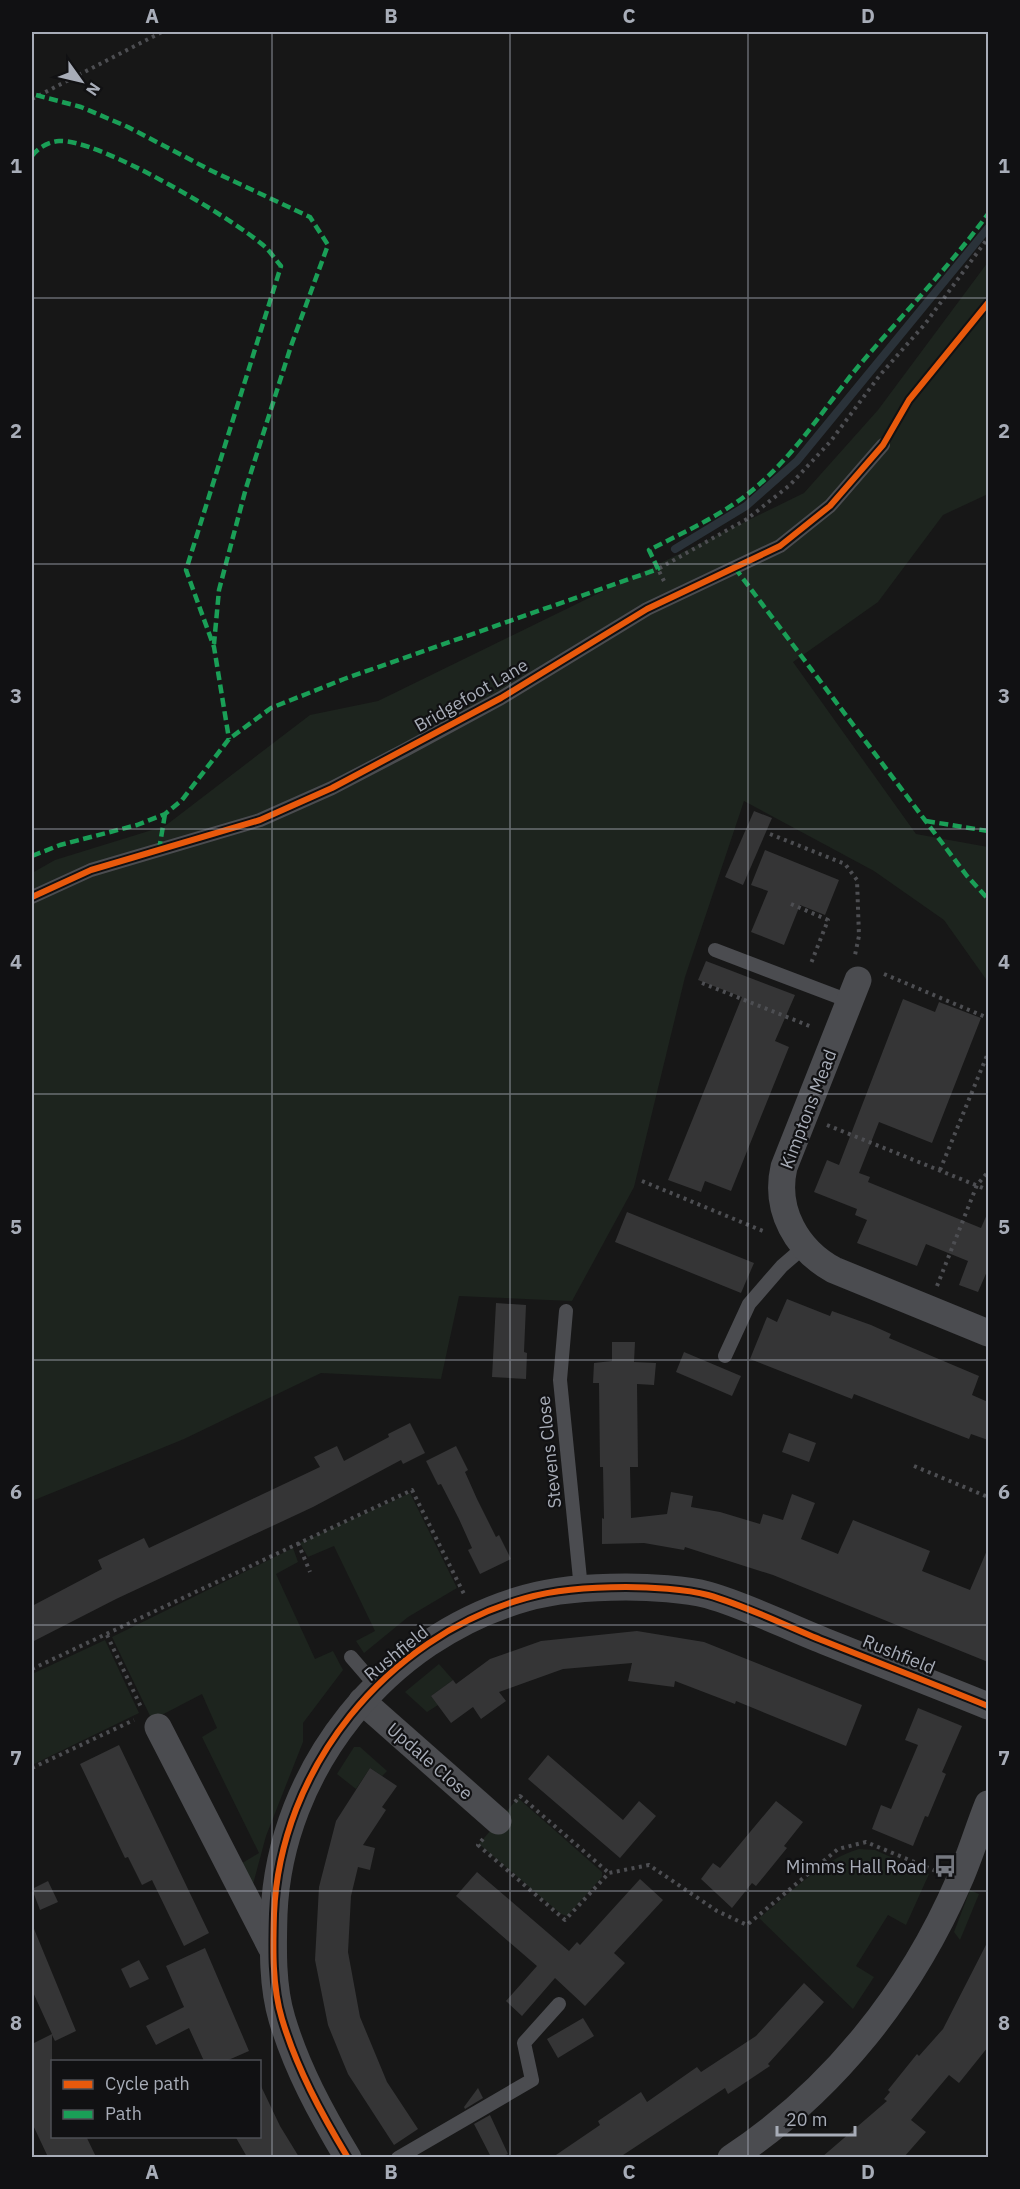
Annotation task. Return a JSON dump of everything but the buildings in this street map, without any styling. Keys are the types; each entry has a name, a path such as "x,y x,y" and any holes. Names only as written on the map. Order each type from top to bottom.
{"street":[{"name":"Kimptons Mead","path":"857,980 782,1178 784,1206 789,1225 817,1261 988,1333"},
{"name":"Rushfield","path":"348,2157 314,2102 281,2017 273,1950 276,1875 292,1818 313,1771 337,1730 369,1694 415,1653 448,1631 475,1617 527,1598 581,1588 629,1587 707,1594 988,1706"},
{"name":"Updale Close","path":"369,1694 498,1821"},
{"name":"Rushfield","path":"158,1727 273,1950"},
{"path":"731,2157 793,2112 855,2050 906,1983 981,1842 988,1804"}],"lane":[{"name":"Bridgefoot Lane","path":"32,897 92,870 260,820 332,788 501,698 595,639 672,597 780,546 830,507 883,445"},
{"path":"715,950 803,984 857,980"},
{"path":"725,1356 748,1304 782,1266 804,1247"},
{"name":"Stevens Close","path":"566,1311 560,1380 581,1588"},
{"path":"351,1657 369,1694"},
{"path":"398,2157 532,2080 524,2043 559,2004"}],"path":[{"path":"32,99 162,32"},
{"path":"672,597 658,569 747,519 790,485 830,442 880,375 925,324 988,238"},
{"path":"770,834 845,864 857,880 859,936 856,953 857,980"},
{"path":"791,904 828,920 803,984"},
{"path":"856,953 848,972 857,980"},
{"path":"882,965 879,973 988,1018"},
{"path":"702,983 835,1036"},
{"path":"940,1170 988,1053"},
{"path":"804,1116 988,1190"},
{"path":"927,1309 977,1185 988,1172"},
{"path":"642,1181 767,1232 789,1225"},
{"path":"914,1466 988,1497"},
{"path":"32,1669 412,1490 475,1617"},
{"path":"298,1543 310,1572"},
{"path":"32,1768 144,1715 106,1635"},
{"path":"609,1873 520,1796 478,1845 565,1920 609,1873 649,1865 717,1911 747,1925 838,1849 866,1842 959,1881"}],"shaded area":[{"path":"988,262 988,494 943,515 878,602 793,662 916,834 988,847 988,982 944,920 874,871 744,801 685,977 634,1187 572,1301 459,1296 441,1379 321,1373 184,1439 32,1501 32,873 55,860 165,826 310,715 378,701 804,493 878,410"},
{"path":"410,1493 457,1588 408,1617 364,1653 356,1641 375,1631 334,1546 308,1557 300,1543"},
{"path":"293,1548 298,1562 276,1574 315,1659 333,1651 343,1670 303,1723 303,1742 266,1836 252,1888 239,1865 259,1853 202,1737 217,1728 202,1694 152,1720 112,1637"},
{"path":"105,1640 139,1713 32,1765 32,1674"},
{"path":"439,1664 453,1680 431,1696 438,1705 427,1712 405,1692"},
{"path":"354,1747 360,1747 387,1771 382,1776 370,1768 356,1789 337,1774"},
{"path":"518,1798 602,1872 602,1877 567,1916 561,1914 479,1844"},
{"path":"859,1849 875,1850 929,1874 906,1925 888,1915 856,1966 874,1977 853,2009 759,1918 819,1869"},
{"path":"970,1890 979,1894 960,1940 954,1932"}],"waterway":[{"path":"675,549 746,506 797,461 988,228"}],"marked path":[{"path":"36,95 81,107 128,127 212,171 310,217 328,245 291,346 246,488 219,590 214,644"},
{"path":"32,156 44,146 59,141 104,152 164,182 223,217 263,245 281,266 186,570 214,647 229,739"},
{"path":"32,856 60,845 137,825 165,814 182,800 229,739 271,708 344,679 658,569 649,550 731,506 769,475 795,448 852,374 939,275 988,214"},
{"path":"735,568 967,876 988,899"},
{"path":"159,850 165,814"},
{"path":"926,821 988,831"}],"cycle path":[{"path":"32,897 91,870 260,820 332,788 501,698 647,609 780,546 830,506 883,445 909,400 988,303"},
{"path":"348,2158 302,2073 279,2006 273,1940 281,1860 296,1809 319,1761 350,1716 386,1677 428,1643 475,1617 538,1595 601,1587 678,1590 708,1595 737,1605 988,1706"}],"place":[{"name":"Mimms Hall Road","path":"945,1866"}]}
